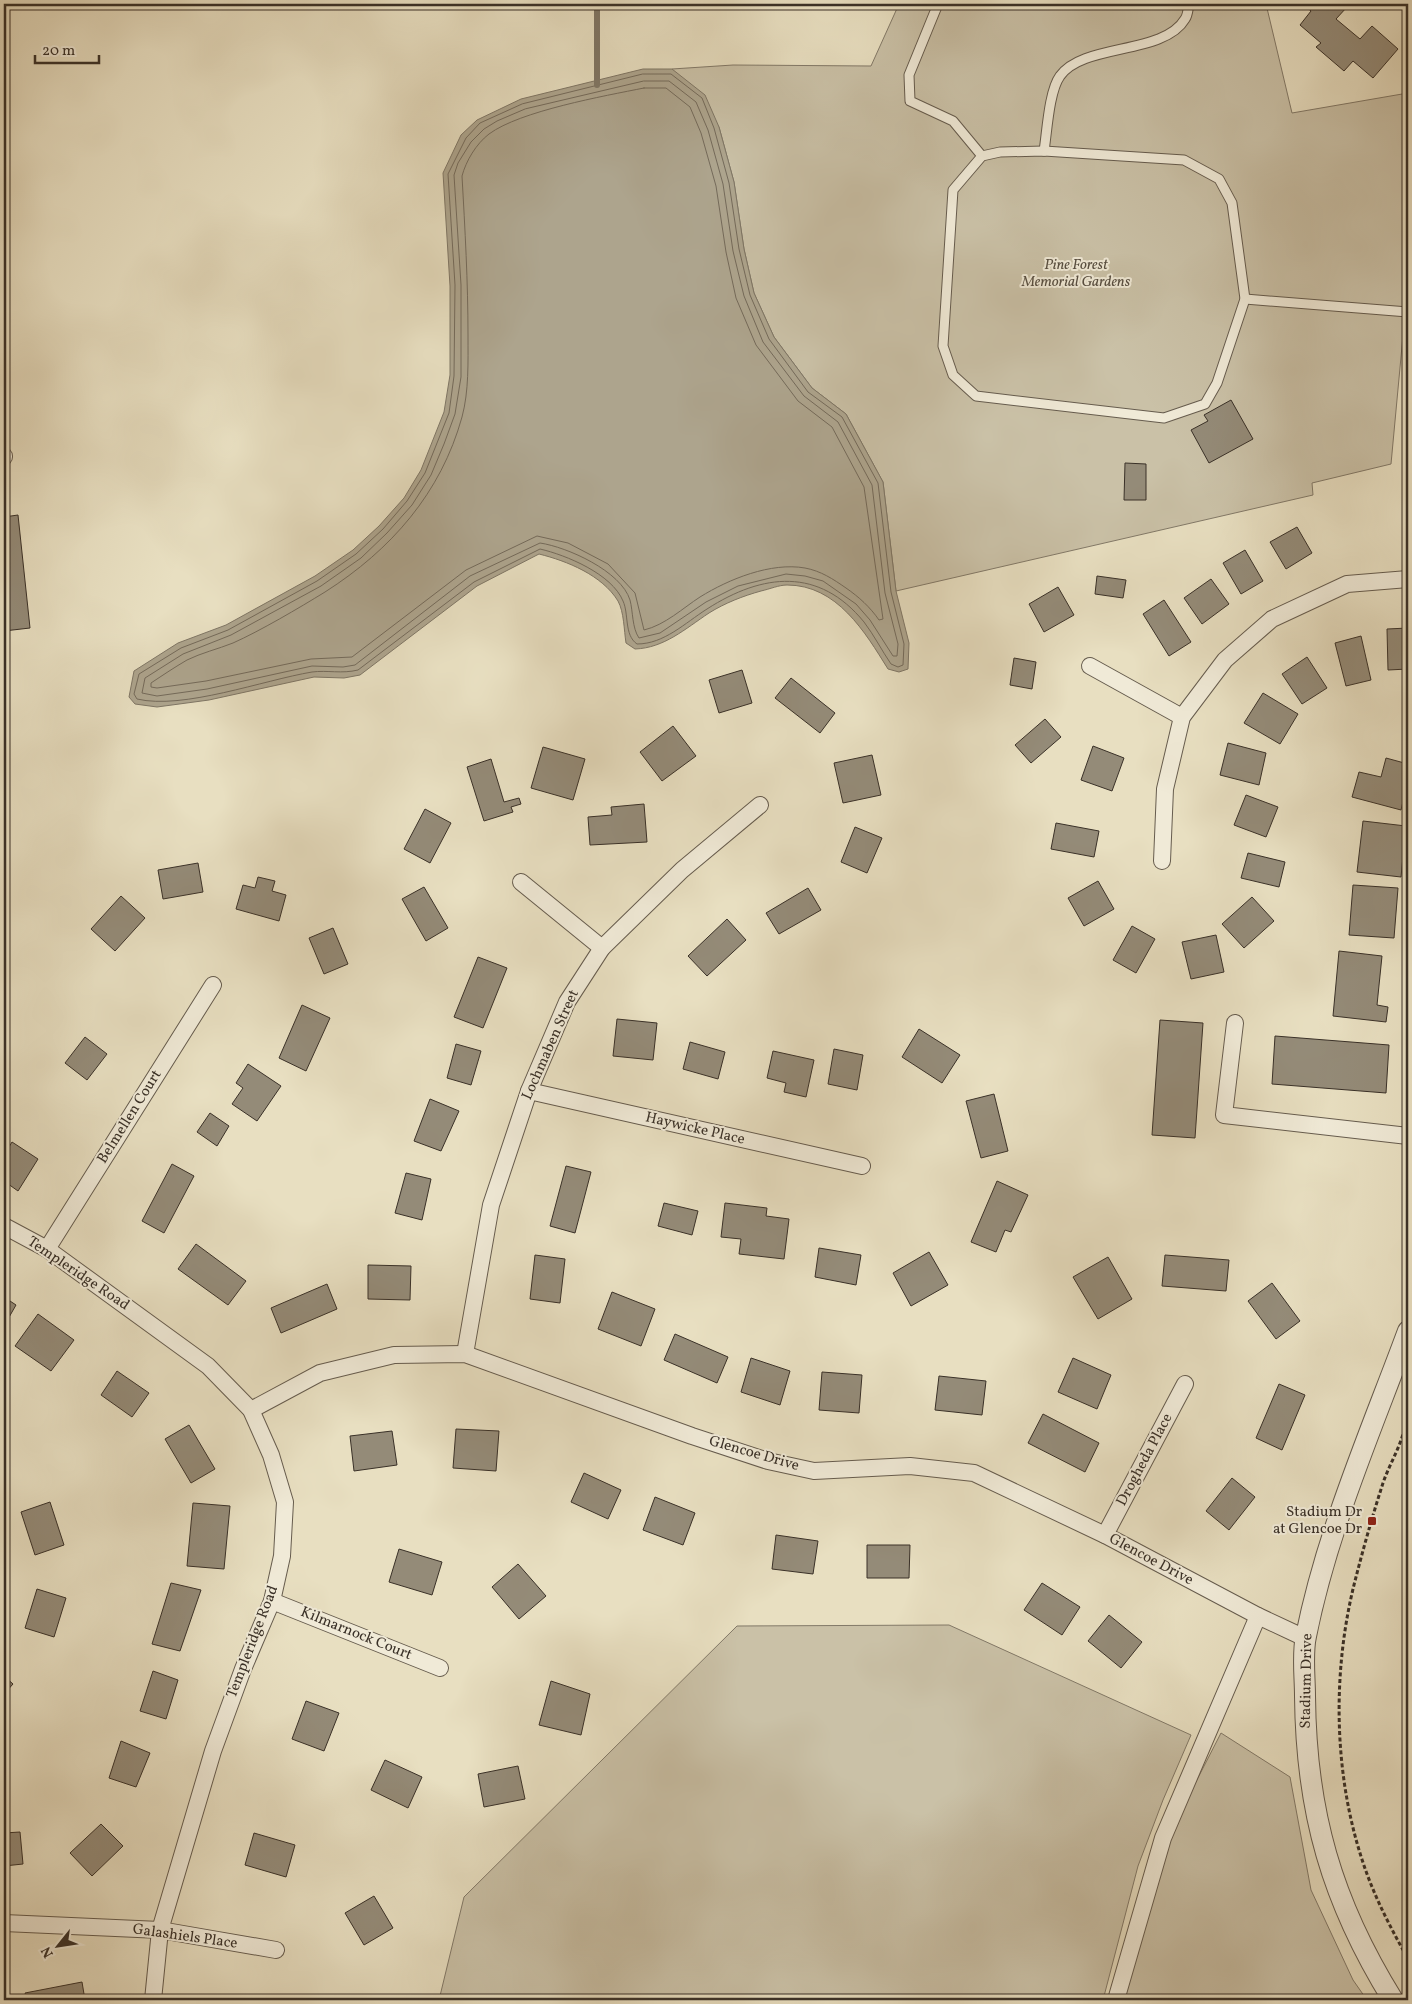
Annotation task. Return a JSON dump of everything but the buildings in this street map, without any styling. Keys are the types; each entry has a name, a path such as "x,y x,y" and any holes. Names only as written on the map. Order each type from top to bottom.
{"street":[{"path":"1162,861 1165,789 1182,717 1225,660 1272,619 1347,584 1408,579"},
{"path":"1090,666 1182,717"},
{"name":"Lochmaben Street","path":"465,1354 491,1205 529,1091 567,1002 602,948 682,870 760,805"},
{"path":"521,882 602,948"},
{"name":"Belmellen Court","path":"47,1249 213,985"},
{"path":"1235,1023 1224,1115 1408,1136"},
{"name":"Haywicke Place","path":"529,1091 862,1166"},
{"name":"Templeridge Road","path":"4,1226 47,1249 208,1366 251,1410 271,1455 285,1502 282,1556 272,1601 243,1669 213,1751 160,1930 153,2000"},
{"name":"Stadium Drive","path":"1393,2000 1366,1957 1337,1889 1322,1842 1310,1783 1305,1726 1305,1638 1330,1541 1408,1331"},
{"name":"Glencoe Drive","path":"251,1410 320,1372 394,1355 465,1354 692,1436 768,1461 814,1471 910,1466 974,1473 1106,1535 1258,1616 1305,1638"},
{"name":"Drogheda Place","path":"1106,1535 1185,1384"},
{"name":"Kilmarnock Court","path":"272,1601 440,1668"},
{"path":"1116,2000 1163,1838 1258,1616"},
{"name":"Galashiels Place","path":"4,1923 160,1930 276,1950"}],"lane":[{"path":"938,4 909,75 910,101 953,121 982,156"},
{"path":"1044,150 1054,93 1059,76 1074,63 1172,32 1186,18 1188,4"},
{"path":"1044,150 1184,160 1219,179 1232,203 1245,299 1217,383 1205,404 1164,418 976,396 953,375 943,346 953,190 982,156 1000,152 1044,150"},
{"path":"1245,299 1408,312"}],"path":[{"path":"1408,1396 1404,1430 1384,1482 1353,1588 1344,1628 1339,1694 1341,1752 1348,1801 1358,1843 1367,1874 1408,1959"}],"green space":[{"name":"Pine Forest Memorial Gardens","path":"899,4 1266,4 1292,113 1408,93 1408,314 1405,314 1391,464 1312,483 1313,495 896,591 883,482 846,414 812,388 774,337 754,293 744,249 734,182 719,127 672,69 733,65 871,66"},
{"path":"949,1625 1191,1735 1163,1800 1138,1866 1103,2000 439,2000 464,1897 737,1626"},
{"path":"1221,1733 1290,1777 1311,1890 1353,1980 1367,2000 1122,2000 1158,1874 1184,1805"}],"water":[{"path":"643,69 672,69 705,95 719,127 734,182 744,249 754,293 774,337 812,388 846,414 883,482 896,591 909,643 908,669 899,672 888,669 859,626 835,602 821,593 805,587 787,585 734,600 709,613 665,641 646,648 635,649 626,643 622,610 618,601 603,584 583,570 539,554 477,586 360,675 344,678 314,677 209,700 157,707 135,704 129,697 134,671 178,643 226,625 315,576 353,550 379,526 404,498 421,470 444,412 450,375 450,286 443,173 461,135 477,120 521,99"}],"waterway":[{"path":"597,4 597,85"}],"place":[{"name":"Stadium Dr at Glencoe Dr","path":"1372,1521"}]}
